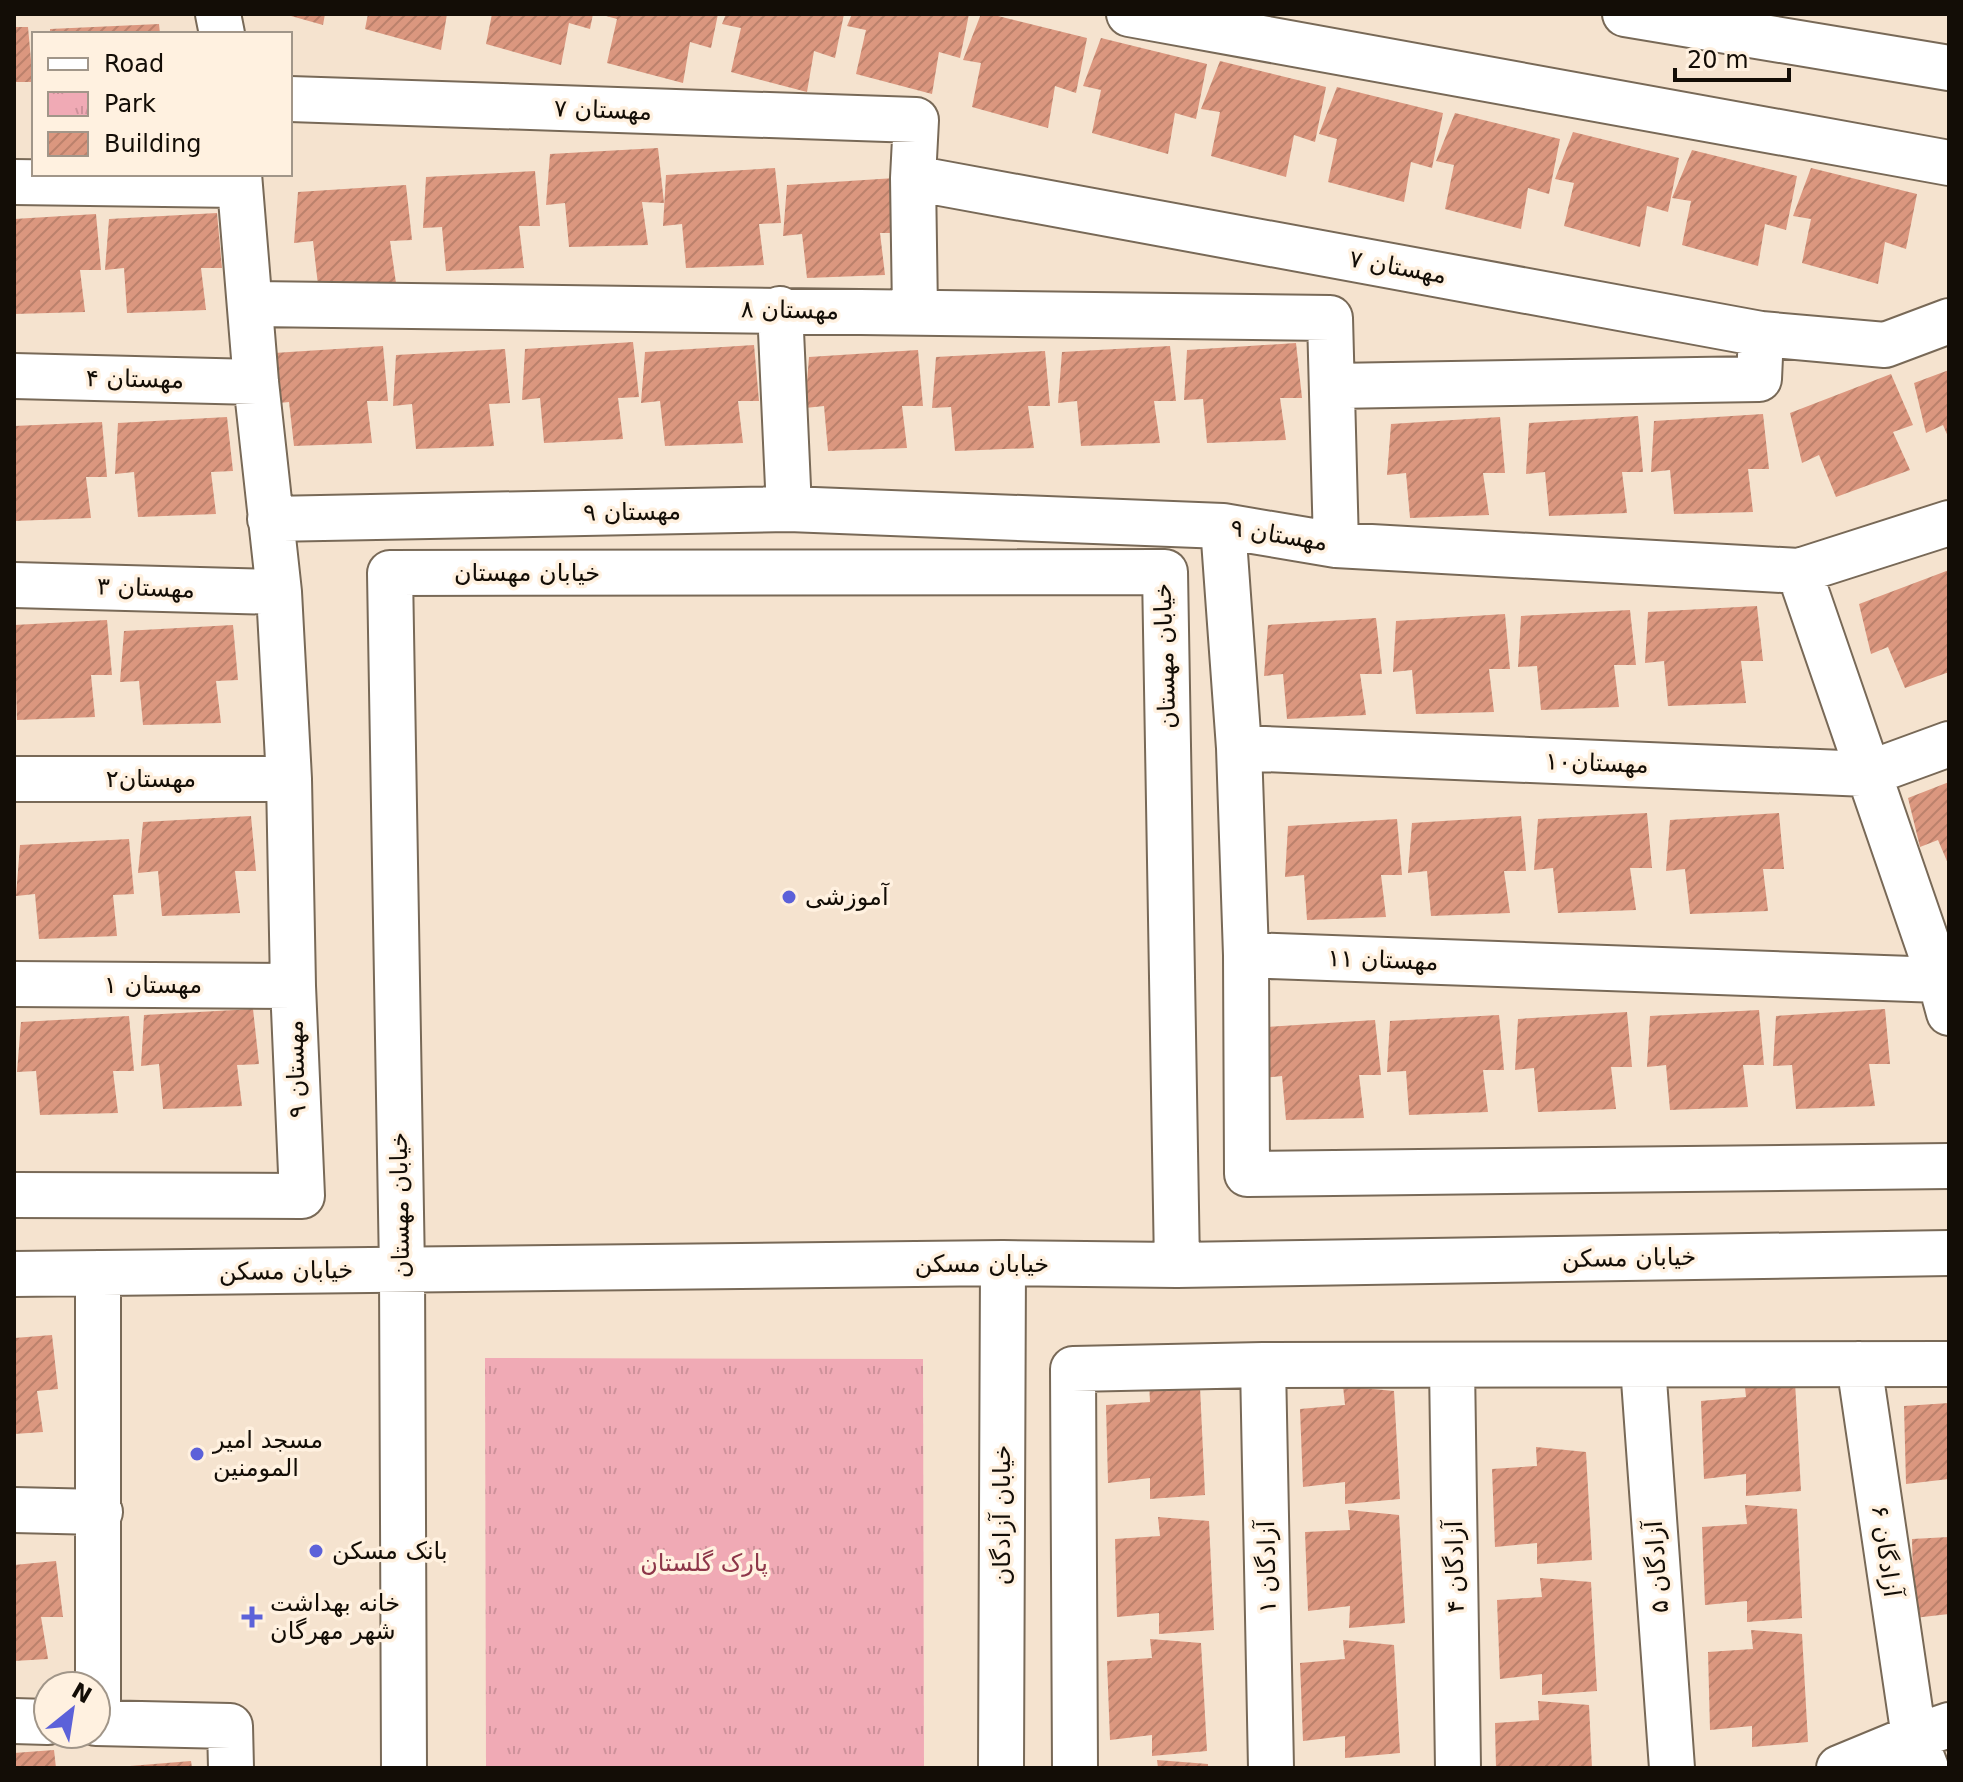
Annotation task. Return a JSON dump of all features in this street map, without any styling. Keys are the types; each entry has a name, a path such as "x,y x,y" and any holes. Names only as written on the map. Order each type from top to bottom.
{"street":[{"path":"1129,14 1949,163"},
{"path":"1625,14 1949,68"},
{"name":"مهستان ۷","path":"292,99 916,120 913,178 1761,334 1885,345 1949,321"},
{"path":"913,178 915,311"},
{"path":"14,182 239,180 270,519"},
{"name":"مهستان ۸","path":"251,304 1330,318 1333,386"},
{"path":"780,309 789,509"},
{"path":"1336,545 1333,386 1759,379 1761,334"},
{"name":"مهستان ۴","path":"14,376 256,382"},
{"name":"مهستان ۹","path":"14,1195 302,1196 293,986 289,779 279,592 270,519 789,509 1223,526 1336,545 1799,571 1949,523"},
{"path":"1165,572 1223,526"},
{"path":"1223,526 1239,748 1246,955 1247,1174 1947,1178"},
{"path":"1799,571 1867,774 1946,990"},
{"name":"خیابان مهستان","path":"404,1768 402,1270 390,573 1165,572 1177,1265"},
{"name":"مهستان ۳","path":"14,585 279,592"},
{"name":"مهستان۱۰","path":"1239,748 1867,774 1949,744"},
{"name":"مهستان۲","path":"14,779 289,779"},
{"name":"مهستان ۱۱","path":"1246,955 1946,990"},
{"name":"مهستان ۱","path":"14,984 293,986"},
{"name":"خیابان مسکن","path":"14,1274 1003,1263 1177,1265 1949,1253"},
{"name":"خیابان آزادگان","path":"1001,1768 1003,1263"},
{"path":"98,1273 98,1670"},
{"name":"آزادگان ۶","path":"1839,1768 1929,1744 1859,1364"},
{"path":"1075,1768 1073,1369 1263,1365 1949,1364"},
{"name":"آزادگان ۱","path":"1263,1365 1271,1768"},
{"name":"آزادگان ۴","path":"1452,1366 1458,1768"},
{"name":"آزادگان ۵","path":"1643,1366 1672,1768"},
{"path":"14,1510 100,1512"},
{"path":"112,1726 230,1747"}],"green space":[{"name":"پارک گلستان","path":"485,1358 923,1359 924,1768 486,1768"}],"building":[{"path":"284,14 325,14 323,25"},
{"path":"368,14 447,14 441,50 365,29"},
{"path":"492,14 593,14 590,29 569,23 561,65 486,44"},
{"path":"599,14 718,14 711,48 690,42 683,83 607,63 617,19"},
{"path":"726,14 844,14 835,58 814,51 807,92 731,72 741,28 722,24"},
{"path":"852,14 969,14 960,58 939,52 932,94 856,74 866,30 847,26"},
{"path":"981,14 1087,38 1076,93 1055,86 1048,128 972,107 981,63 963,60"},
{"path":"159,24 160,32 50,32 50,29"},
{"path":"14,27 28,27 32,82 14,82"},
{"path":"1101,38 1207,64 1196,119 1175,113 1168,154 1092,133 1101,90 1083,86"},
{"path":"1220,61 1326,87 1315,142 1294,135 1286,177 1211,156 1220,112 1201,109"},
{"path":"1337,87 1443,113 1432,168 1411,162 1404,202 1328,182 1337,139 1319,134"},
{"path":"1455,113 1560,139 1549,194 1528,188 1521,229 1445,209 1454,165 1436,161"},
{"path":"1573,132 1679,158 1668,212 1647,206 1640,247 1564,226 1574,183 1555,179"},
{"path":"658,148 664,203 642,202 648,245 569,247 565,203 546,205 550,154"},
{"path":"1692,150 1797,176 1786,230 1765,224 1758,266 1682,245 1691,201 1672,198"},
{"path":"775,168 781,223 759,224 764,265 686,268 682,224 663,226 666,175"},
{"path":"1811,168 1917,194 1906,249 1885,242 1878,284 1802,263 1811,219 1793,216"},
{"path":"535,171 540,226 519,226 524,268 446,271 442,227 423,228 426,177"},
{"path":"895,178 901,233 880,233 885,275 807,278 802,234 783,236 787,185"},
{"path":"406,185 412,240 390,241 396,283 318,285 313,241 294,243 298,192"},
{"path":"217,213 222,268 201,268 206,310 127,313 124,268 105,270 109,219"},
{"path":"96,214 101,270 80,270 85,312 14,314 14,219"},
{"path":"633,342 639,397 618,398 623,439 544,443 540,398 522,400 525,349"},
{"path":"1296,343 1302,398 1280,398 1286,440 1207,443 1203,399 1184,400 1187,350"},
{"path":"754,345 759,401 738,401 743,443 665,446 660,401 641,403 645,352"},
{"path":"383,346 388,401 367,401 372,443 294,446 289,402 270,404 274,353"},
{"path":"1170,346 1176,401 1154,401 1160,443 1081,446 1077,401 1058,403 1062,352"},
{"path":"505,349 510,403 489,404 494,446 416,449 412,404 393,406 396,355"},
{"path":"918,350 923,406 902,406 907,448 828,451 824,406 805,408 809,357"},
{"path":"1045,351 1050,406 1028,406 1034,448 955,451 951,407 932,408 936,357"},
{"path":"1949,370 1949,439 1943,425 1926,433 1914,383"},
{"path":"1891,374 1913,425 1893,432 1910,470 1836,497 1819,455 1802,463 1790,413"},
{"path":"1763,414 1769,469 1748,469 1753,512 1674,514 1670,470 1651,472 1654,421"},
{"path":"1638,416 1643,472 1622,472 1627,513 1549,516 1545,472 1526,474 1529,423"},
{"path":"227,417 233,471 211,472 216,514 138,517 134,472 115,474 118,423"},
{"path":"1500,417 1505,473 1483,473 1489,515 1410,518 1406,473 1387,475 1391,424"},
{"path":"102,422 107,477 86,477 91,518 14,521 14,426"},
{"path":"1949,570 1949,672 1905,688 1888,647 1871,654 1859,604"},
{"path":"1757,606 1763,661 1741,661 1746,703 1668,706 1664,661 1645,663 1648,612"},
{"path":"1630,610 1636,665 1614,665 1619,707 1541,710 1537,666 1518,667 1521,616"},
{"path":"1505,614 1510,669 1489,669 1494,712 1416,714 1412,670 1393,672 1396,621"},
{"path":"1376,618 1382,674 1360,674 1366,715 1287,719 1283,674 1264,676 1268,625"},
{"path":"107,620 112,675 91,675 95,717 17,720 14,625"},
{"path":"233,625 238,680 216,681 221,723 143,725 139,681 120,682 124,631"},
{"path":"1949,782 1949,866 1938,840 1920,847 1908,798"},
{"path":"1647,813 1652,868 1630,868 1636,910 1558,913 1553,868 1534,870 1538,819"},
{"path":"1779,813 1784,869 1763,869 1768,911 1690,914 1685,869 1666,871 1670,820"},
{"path":"251,816 256,871 235,871 240,913 162,916 158,871 138,873 143,822"},
{"path":"1521,816 1526,871 1504,871 1510,913 1431,916 1427,871 1408,873 1412,823"},
{"path":"1397,819 1402,875 1381,875 1386,917 1307,920 1304,875 1285,877 1288,826"},
{"path":"129,839 134,894 113,895 117,936 39,939 35,894 16,896 20,845"},
{"path":"253,1009 259,1064 237,1065 242,1106 163,1109 159,1064 141,1066 144,1015"},
{"path":"1885,1009 1890,1064 1869,1064 1875,1106 1796,1109 1792,1065 1773,1066 1776,1016"},
{"path":"1759,1010 1764,1065 1743,1065 1748,1107 1670,1110 1666,1065 1647,1067 1650,1016"},
{"path":"1627,1012 1632,1067 1611,1067 1616,1109 1538,1112 1534,1068 1515,1070 1518,1019"},
{"path":"1499,1015 1504,1070 1483,1070 1488,1112 1409,1115 1406,1071 1387,1072 1390,1021"},
{"path":"129,1016 134,1071 113,1071 118,1113 40,1115 36,1071 17,1072 21,1022"},
{"path":"1375,1020 1381,1075 1359,1075 1364,1118 1286,1120 1282,1076 1263,1078 1267,1027"},
{"path":"52,1335 58,1389 37,1391 43,1432 14,1434 14,1338"},
{"path":"1744,1378 1795,1382 1801,1491 1746,1496 1746,1474 1704,1479 1701,1401 1746,1397"},
{"path":"1149,1382 1200,1387 1205,1495 1150,1499 1150,1478 1108,1483 1106,1405 1150,1402"},
{"path":"1343,1386 1394,1391 1400,1499 1345,1504 1345,1482 1303,1487 1300,1409 1345,1405"},
{"path":"1949,1403 1949,1479 1906,1484 1904,1406"},
{"path":"1536,1447 1586,1452 1592,1560 1537,1564 1537,1543 1495,1547 1492,1469 1537,1466"},
{"path":"1745,1505 1797,1509 1802,1618 1747,1622 1747,1601 1705,1605 1702,1527 1747,1524"},
{"path":"1348,1510 1399,1515 1405,1623 1349,1628 1350,1606 1308,1611 1305,1532 1350,1530"},
{"path":"1158,1517 1209,1521 1214,1630 1159,1634 1159,1613 1117,1617 1115,1539 1160,1536"},
{"path":"1949,1537 1949,1614 1914,1618 1912,1539"},
{"path":"56,1561 63,1617 41,1617 48,1659 14,1661 14,1565"},
{"path":"1540,1578 1591,1582 1597,1691 1542,1695 1542,1674 1500,1679 1497,1600 1542,1597"},
{"path":"1751,1630 1802,1634 1808,1742 1752,1747 1752,1726 1710,1730 1708,1652 1753,1649"},
{"path":"1150,1639 1201,1643 1207,1751 1152,1756 1152,1735 1110,1740 1107,1661 1152,1658"},
{"path":"1343,1640 1394,1645 1400,1753 1345,1758 1345,1736 1303,1741 1300,1663 1345,1659"},
{"path":"1538,1701 1589,1705 1592,1768 1496,1768 1495,1723 1539,1720"},
{"path":"54,1750 56,1768 14,1768 14,1753"},
{"path":"1157,1760 1208,1764 1208,1768 1158,1768"},
{"path":"191,1761 192,1768 130,1768 130,1766"}],"place":[{"name":"آموزشی","path":"789,897"},
{"name":"مسجد امیر المومنین","path":"197,1454"},
{"name":"بانک مسکن","path":"316,1551"},
{"name":"خانه بهداشت شهر مهرگان","path":"252,1617"}]}
